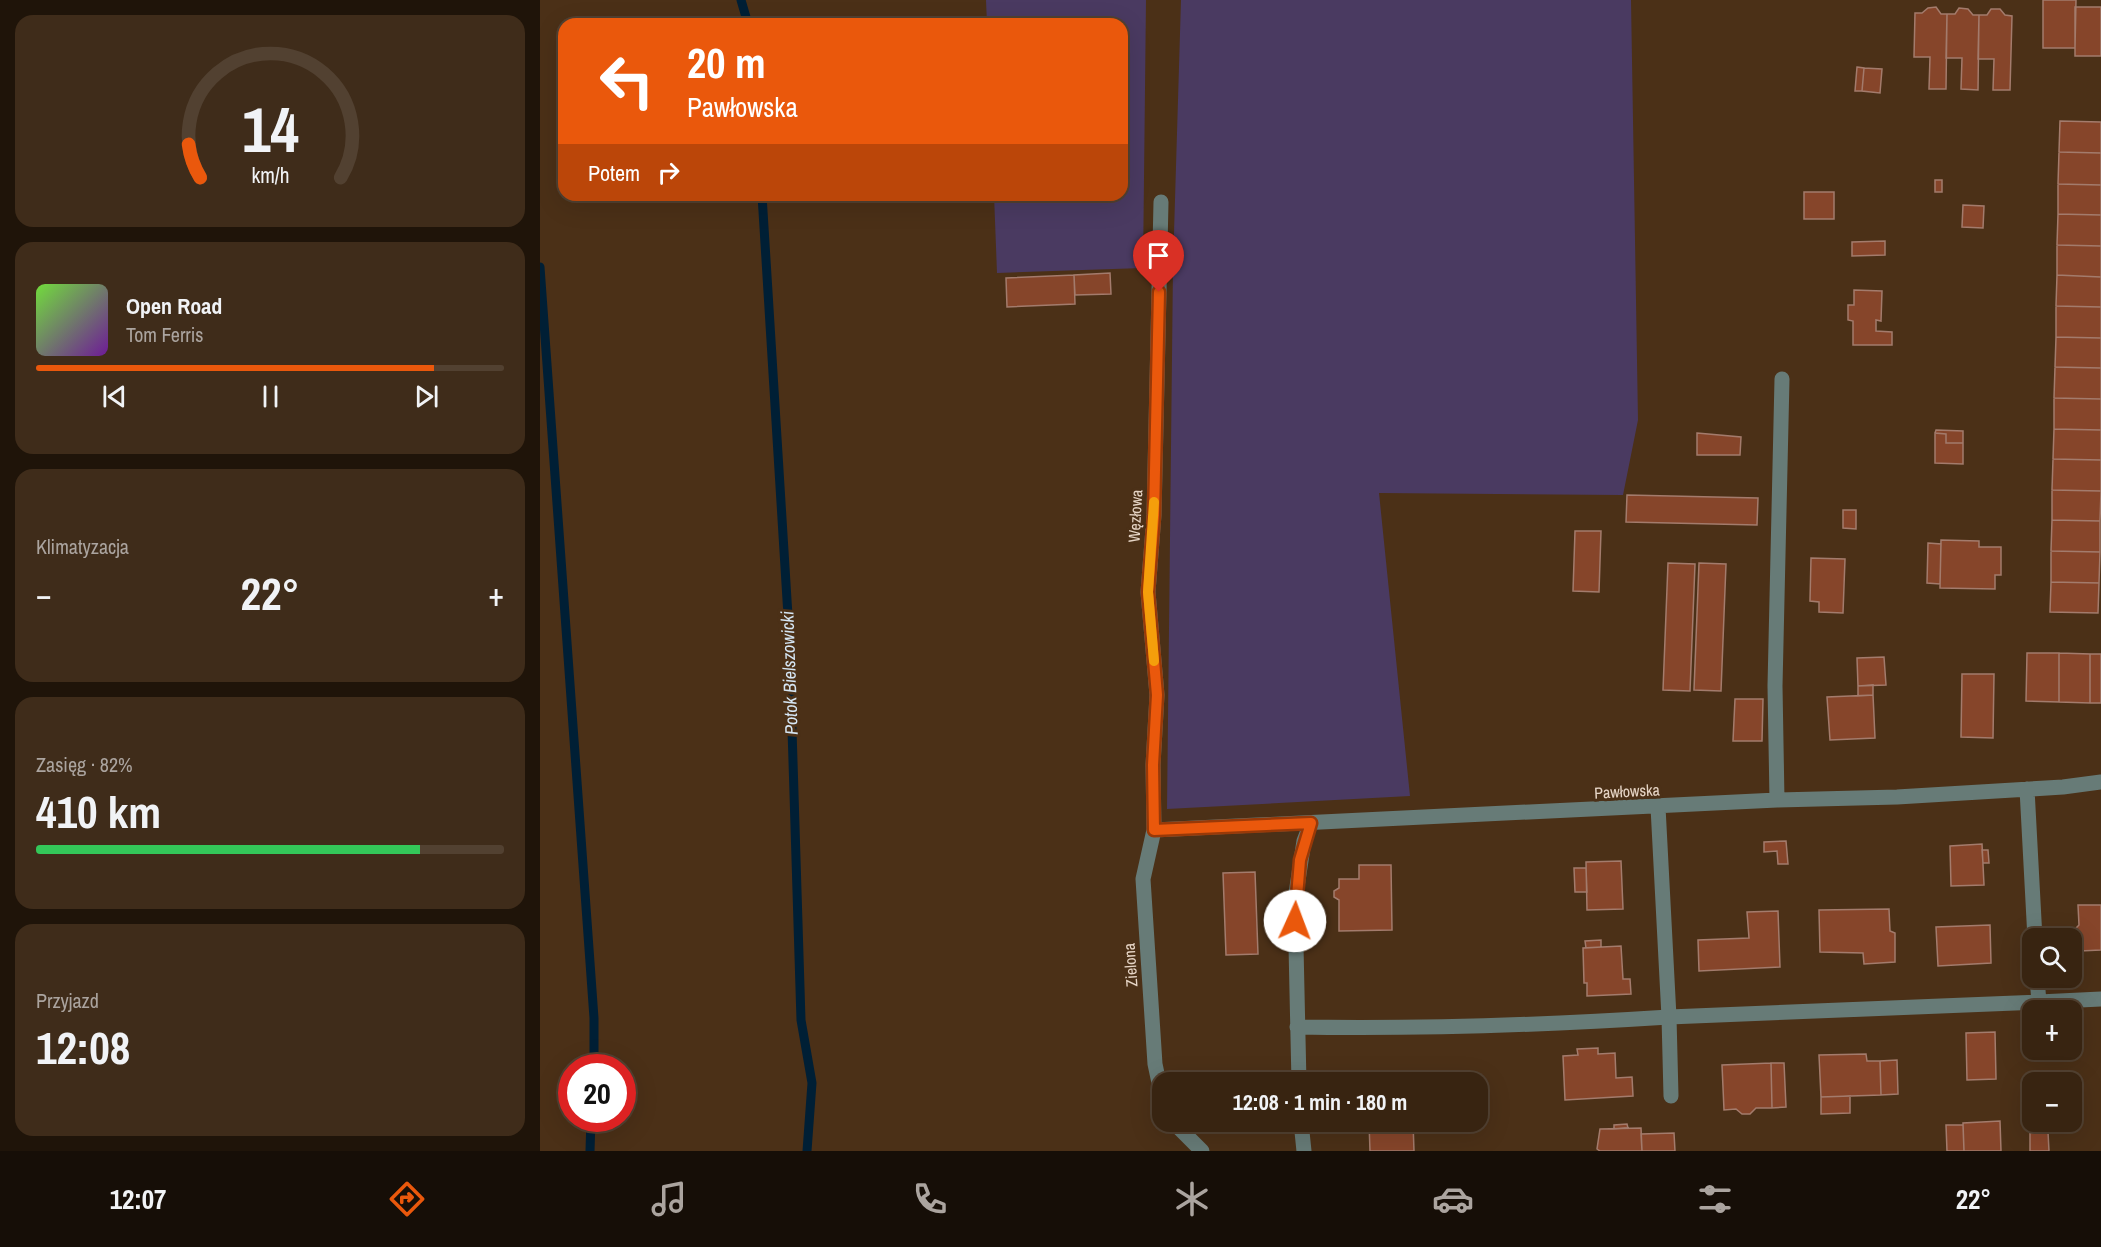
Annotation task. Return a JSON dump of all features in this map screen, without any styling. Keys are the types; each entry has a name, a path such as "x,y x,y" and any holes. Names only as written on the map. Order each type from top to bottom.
{"street":[{"name":"Węzłowa","path":"1154,830 1153,765 1157,695 1148,592 1154,515 1161,202"},
{"path":"1777,800 1775,686 1782,379"},
{"name":"Pawłowska","path":"1154,830 2027,789 2101,782"},
{"path":"2027,789 2034,928"},
{"path":"1658,807 1671,1095"},
{"path":"1299,1072 1295,900 1300,860 1311,823"},
{"name":"Zielona","path":"1154,830 1143,879 1157,1072"},
{"path":"2080,1000 2101,999"},
{"path":"1297,1027 1514,1026 1669,1017 2022,1003"},
{"path":"1183,1132 1202,1151"},
{"path":"1302,1132 1304,1151"}],"shaded area":[{"path":"986,0 1146,0 1143,268 997,273 994,201 1128,201 1128,18 987,18"},
{"path":"1181,0 1631,0 1638,420 1623,495 1379,493 1410,796 1167,809 1173,266"}],"building":[{"path":"2043,0 2076,0 2075,48 2043,48"},
{"path":"1936,7 1941,14 1947,14 1946,89 1929,89 1930,57 1914,57 1915,13 1922,13 1928,8"},
{"path":"2075,7 2101,7 2101,56 2075,56"},
{"path":"1959,8 1968,9 1973,15 1979,15 1978,90 1961,89 1962,58 1946,58 1947,14 1955,14"},
{"path":"1991,9 2000,9 2005,15 2012,16 2010,90 1993,90 1994,59 1978,59 1979,15 1987,15"},
{"path":"1857,67 1864,68 1862,91 1855,91"},
{"path":"1864,68 1882,69 1880,93 1862,91"},
{"path":"2060,121 2101,122 2101,153 2059,152"},
{"path":"2059,152 2101,153 2101,185 2058,184"},
{"path":"1935,180 1942,180 1942,192 1935,192"},
{"path":"2058,184 2101,185 2101,215 2058,214"},
{"path":"1804,192 1834,192 1834,219 1804,219"},
{"path":"1963,205 1984,206 1983,228 1962,227"},
{"path":"2058,214 2101,215 2101,246 2057,245"},
{"path":"1885,241 1885,255 1852,256 1852,242"},
{"path":"2057,245 2101,246 2101,277 2057,275"},
{"path":"1110,273 1111,294 1075,295 1074,275"},
{"path":"1074,275 1075,304 1007,307 1006,278"},
{"path":"2057,275 2101,277 2101,307 2056,306"},
{"path":"1854,290 1882,291 1881,321 1876,320 1876,331 1892,332 1892,345 1853,345 1853,321 1848,320 1848,305 1854,305"},
{"path":"2056,306 2101,307 2101,338 2056,337"},
{"path":"2056,337 2101,338 2101,368 2055,367"},
{"path":"2055,367 2101,368 2101,399 2054,398"},
{"path":"2054,398 2101,399 2101,430 2054,429"},
{"path":"2054,429 2101,430 2101,460 2053,459"},
{"path":"1936,430 1963,431 1963,443 1946,443 1946,434 1935,433"},
{"path":"1697,433 1741,437 1740,455 1697,455"},
{"path":"1935,433 1946,434 1946,443 1963,443 1963,464 1935,463"},
{"path":"2053,459 2101,460 2101,491 2052,490"},
{"path":"2052,490 2101,491 2100,521 2052,520"},
{"path":"1627,495 1758,498 1757,525 1626,522"},
{"path":"1843,510 1856,510 1856,529 1843,528"},
{"path":"2052,520 2100,521 2100,552 2051,551"},
{"path":"1575,531 1601,531 1599,592 1573,591"},
{"path":"1941,540 1979,541 1979,547 2001,547 2001,575 1995,575 1995,589 1940,588"},
{"path":"1928,543 1941,544 1940,584 1927,583"},
{"path":"2051,551 2100,552 2099,583 2051,582"},
{"path":"1811,558 1845,559 1843,613 1819,612 1819,602 1810,601"},
{"path":"1668,563 1695,564 1690,691 1663,690"},
{"path":"1699,563 1726,564 1721,691 1694,690"},
{"path":"2051,582 2099,583 2098,613 2050,612"},
{"path":"2027,653 2059,653 2059,702 2026,701"},
{"path":"2059,653 2090,654 2090,703 2059,702"},
{"path":"2090,654 2101,654 2101,703 2090,703"},
{"path":"1884,657 1886,685 1858,686 1857,658"},
{"path":"1962,674 1994,674 1993,738 1961,737"},
{"path":"1873,685 1873,695 1858,696 1858,686"},
{"path":"1873,695 1875,738 1830,740 1827,697"},
{"path":"1735,699 1763,699 1762,741 1733,741"},
{"path":"1786,841 1788,864 1778,864 1777,851 1764,852 1764,842"},
{"path":"1982,844 1984,885 1951,886 1950,846"},
{"path":"1982,850 1988,850 1989,863 1983,863"},
{"path":"1621,861 1623,909 1587,910 1586,862"},
{"path":"1359,865 1391,865 1392,930 1339,931 1339,900 1334,897 1334,891 1339,888 1339,879 1359,879"},
{"path":"1574,868 1586,868 1587,892 1575,892"},
{"path":"1255,872 1258,954 1226,955 1223,873"},
{"path":"2078,905 2101,905 2101,950 2082,951 2082,928 2076,928 2079,925"},
{"path":"1889,909 1890,931 1895,933 1895,962 1864,964 1863,953 1820,952 1819,910"},
{"path":"1778,911 1780,967 1699,971 1698,940 1749,938 1747,912"},
{"path":"1990,925 1991,963 1938,966 1936,927"},
{"path":"1601,940 1601,947 1586,948 1585,941"},
{"path":"1621,946 1623,979 1630,979 1631,994 1587,996 1587,983 1584,983 1583,948"},
{"path":"1995,1032 1996,1079 1967,1080 1966,1033"},
{"path":"1598,1048 1598,1054 1615,1053 1616,1078 1632,1077 1633,1096 1565,1100 1563,1056 1578,1055 1577,1049"},
{"path":"1866,1054 1867,1061 1880,1061 1881,1095 1821,1097 1819,1055"},
{"path":"1897,1060 1898,1094 1881,1095 1880,1061"},
{"path":"1771,1063 1772,1108 1756,1108 1750,1114 1742,1114 1736,1109 1724,1110 1722,1065"},
{"path":"1771,1063 1784,1063 1786,1107 1772,1108"},
{"path":"1850,1096 1850,1113 1821,1114 1821,1097"},
{"path":"2000,1121 2001,1151 1964,1151 1963,1123"},
{"path":"1627,1124 1628,1128 1614,1129 1614,1125"},
{"path":"1946,1125 1963,1125 1964,1151 1947,1151"},
{"path":"1641,1128 1642,1151 1600,1151 1597,1149 1600,1129"},
{"path":"1369,1132 1413,1132 1414,1151 1370,1151"},
{"path":"2048,1132 2049,1151 2030,1151 2030,1133"},
{"path":"1674,1133 1675,1151 1642,1151 1641,1134"}],"waterway":[{"name":"Potok Bielszowicki","path":"741,0 746,18"},
{"name":"Potok Bielszowicki","path":"762,201 789,632 801,1020 812,1083 807,1151"},
{"path":"540,267 594,1018 594,1054"},
{"path":"590,1151 591,1132"}],"slow traffic":[{"path":"1154,502 1148,592 1154,661"}],"route":[{"path":"1159,292 1154,515 1148,592 1157,695 1153,765 1154,830 1311,823 1300,860 1295,921"}]}
